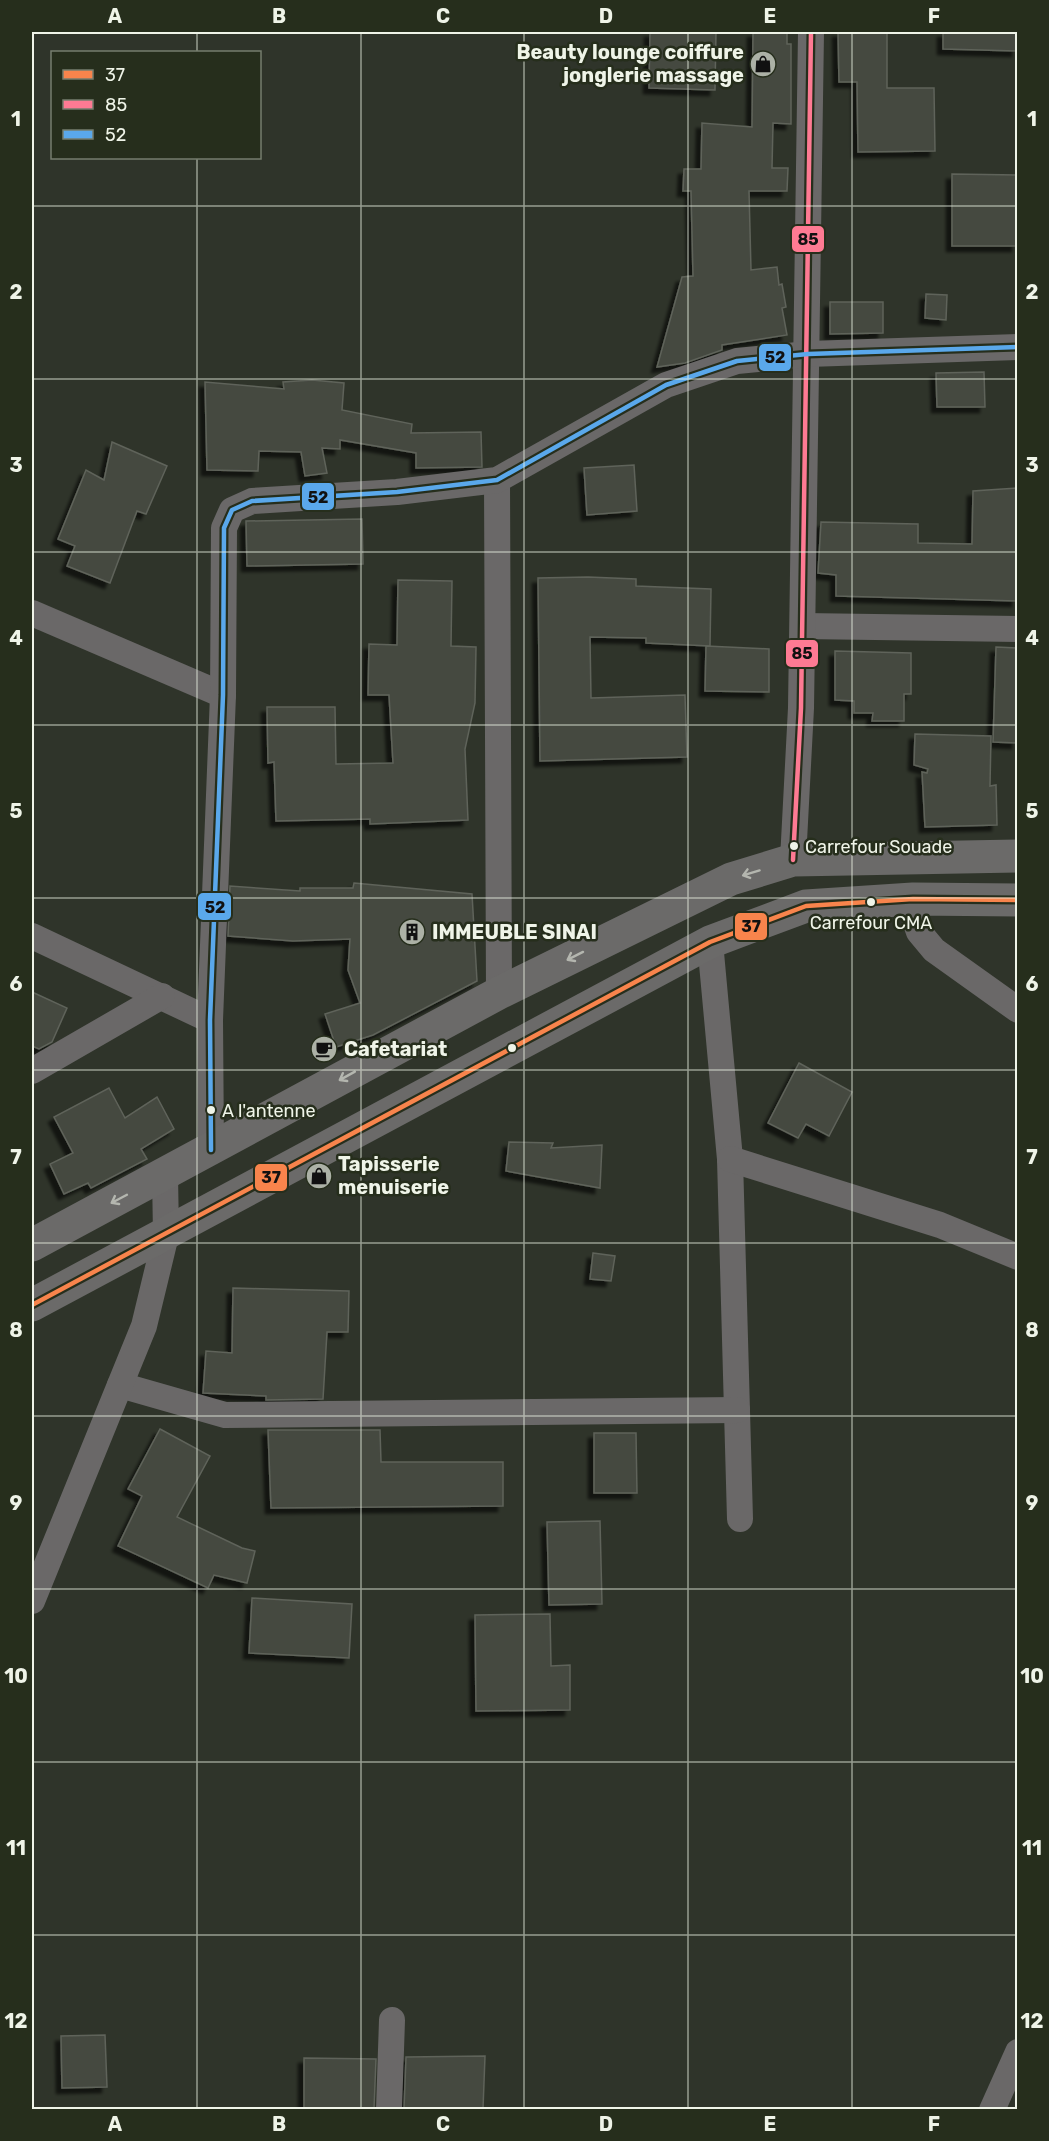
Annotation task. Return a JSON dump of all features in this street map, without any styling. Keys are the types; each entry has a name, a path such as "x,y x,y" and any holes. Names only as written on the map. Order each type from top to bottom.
{"main road":[{"path":"32,1245 500,993 731,879 794,860 1017,856"},
{"path":"32,1305 710,942 806,906 913,899 1017,900"}],"street":[{"path":"794,860 808,354 811,32"},
{"path":"211,1150 210,1020 223,695 224,528 232,510 252,501 397,492 498,480 666,385 737,361 808,354 1017,347"},
{"path":"498,480 500,993"},
{"path":"32,613 223,695"},
{"path":"802,626 1017,628"},
{"path":"913,899 909,903 919,932 934,950 1017,1010"},
{"path":"32,936 210,1020"},
{"path":"710,942 730,1159 740,1519"},
{"path":"32,1071 162,996"},
{"path":"730,1159 940,1225 1017,1257"},
{"path":"32,1601 144,1326 166,1235 165,1174"},
{"path":"120,1385 225,1415 737,1410"},
{"path":"389,2109 392,2020"},
{"path":"992,2109 1017,2052"}],"building":[{"path":"650,32 716,32 715,90 649,88"},
{"path":"753,32 787,32 787,44 791,44 791,124 773,123 772,168 788,168 787,191 749,191 751,270 777,267 779,285 782,284 786,307 782,308 787,335 722,345 722,350 685,363 657,367 682,277 693,276 691,191 683,191 684,169 701,169 702,123 752,127"},
{"path":"838,32 887,32 887,88 934,88 935,151 858,152 857,82 839,82"},
{"path":"943,32 1017,32 1017,51 943,49"},
{"path":"952,174 1017,175 1017,246 952,246"},
{"path":"926,294 947,295 946,320 925,318"},
{"path":"830,302 883,302 883,333 830,334"},
{"path":"984,372 985,407 937,407 936,373"},
{"path":"312,380 344,383 342,410 412,424 411,433 481,432 482,467 416,468 416,453 340,440 340,449 322,448 327,473 305,476 301,452 259,451 258,471 207,470 205,382 284,389 283,382"},
{"path":"112,442 167,466 146,514 137,511 110,583 67,566 75,546 58,539 86,470 104,480"},
{"path":"634,465 637,511 587,515 584,468"},
{"path":"1017,488 1017,601 836,596 836,575 818,573 821,522 918,524 918,543 972,544 973,491"},
{"path":"362,519 363,564 247,566 246,521"},
{"path":"538,578 636,579 636,586 711,589 710,646 646,643 646,638 590,637 591,698 685,695 687,757 540,761"},
{"path":"398,580 452,581 451,646 476,647 475,703 465,749 468,820 370,824 370,819 276,821 274,762 268,763 267,707 335,707 336,764 393,763 389,695 368,695 369,644 397,645"},
{"path":"706,646 769,649 769,692 705,691"},
{"path":"996,647 1017,648 1017,743 993,742"},
{"path":"835,651 911,653 911,694 904,694 904,721 872,721 873,713 854,713 854,701 835,700"},
{"path":"915,734 991,736 990,786 996,785 997,825 925,827 922,772 927,773 928,769 914,765"},
{"name":"IMMEUBLE SINAI","path":"354,883 472,894 477,981 373,1035 336,1047 325,1014 360,1003 348,970 350,939 293,941 228,936 230,886 300,891 300,888 353,888"},
{"path":"32,992 67,1008 52,1042 39,1049 32,1046"},
{"path":"799,1063 852,1092 829,1136 806,1124 798,1138 768,1123"},
{"path":"109,1088 125,1118 157,1097 174,1129 141,1149 147,1159 91,1188 88,1183 64,1194 50,1164 73,1153 54,1117"},
{"path":"509,1142 553,1143 551,1148 602,1145 600,1188 506,1171"},
{"path":"593,1253 615,1256 611,1281 590,1279"},
{"path":"233,1288 349,1291 348,1332 327,1332 323,1399 266,1400 266,1396 203,1393 206,1351 232,1353"},
{"path":"160,1429 210,1456 177,1517 242,1548 255,1551 247,1583 214,1575 208,1588 118,1546 142,1496 128,1489"},
{"path":"268,1430 380,1430 381,1462 503,1462 503,1506 271,1508"},
{"path":"594,1433 636,1433 637,1493 594,1493"},
{"path":"600,1521 602,1604 549,1605 547,1522"},
{"path":"252,1598 352,1604 349,1658 249,1653"},
{"path":"550,1614 551,1666 570,1665 570,1710 476,1711 475,1615"},
{"path":"105,2035 107,2087 62,2088 61,2036"},
{"path":"485,2056 483,2109 404,2109 406,2057"},
{"path":"304,2058 376,2059 374,2109 304,2109"}],"transit line":[{"name":"85","path":"793,860 801,708 811,32"},
{"name":"52","path":"211,1150 210,1020 223,695 224,528 232,510 252,501 397,492 497,480 666,385 737,361 808,354 1018,347"},
{"name":"37","path":"32,1305 710,942 806,906 913,899 1018,900"}],"place":[{"name":"Beauty lounge coiffure jonglerie massage","path":"763,64"},
{"name":"Carrefour Souade","path":"794,846"},
{"name":"Carrefour CMA","path":"871,902"},
{"name":"IMMEUBLE SINAI","path":"412,932"},
{"name":"Cafetariat","path":"324,1049"},
{"name":"A l'antenne","path":"211,1110"},
{"name":"Tapisserie menuiserie","path":"319,1176"}]}
